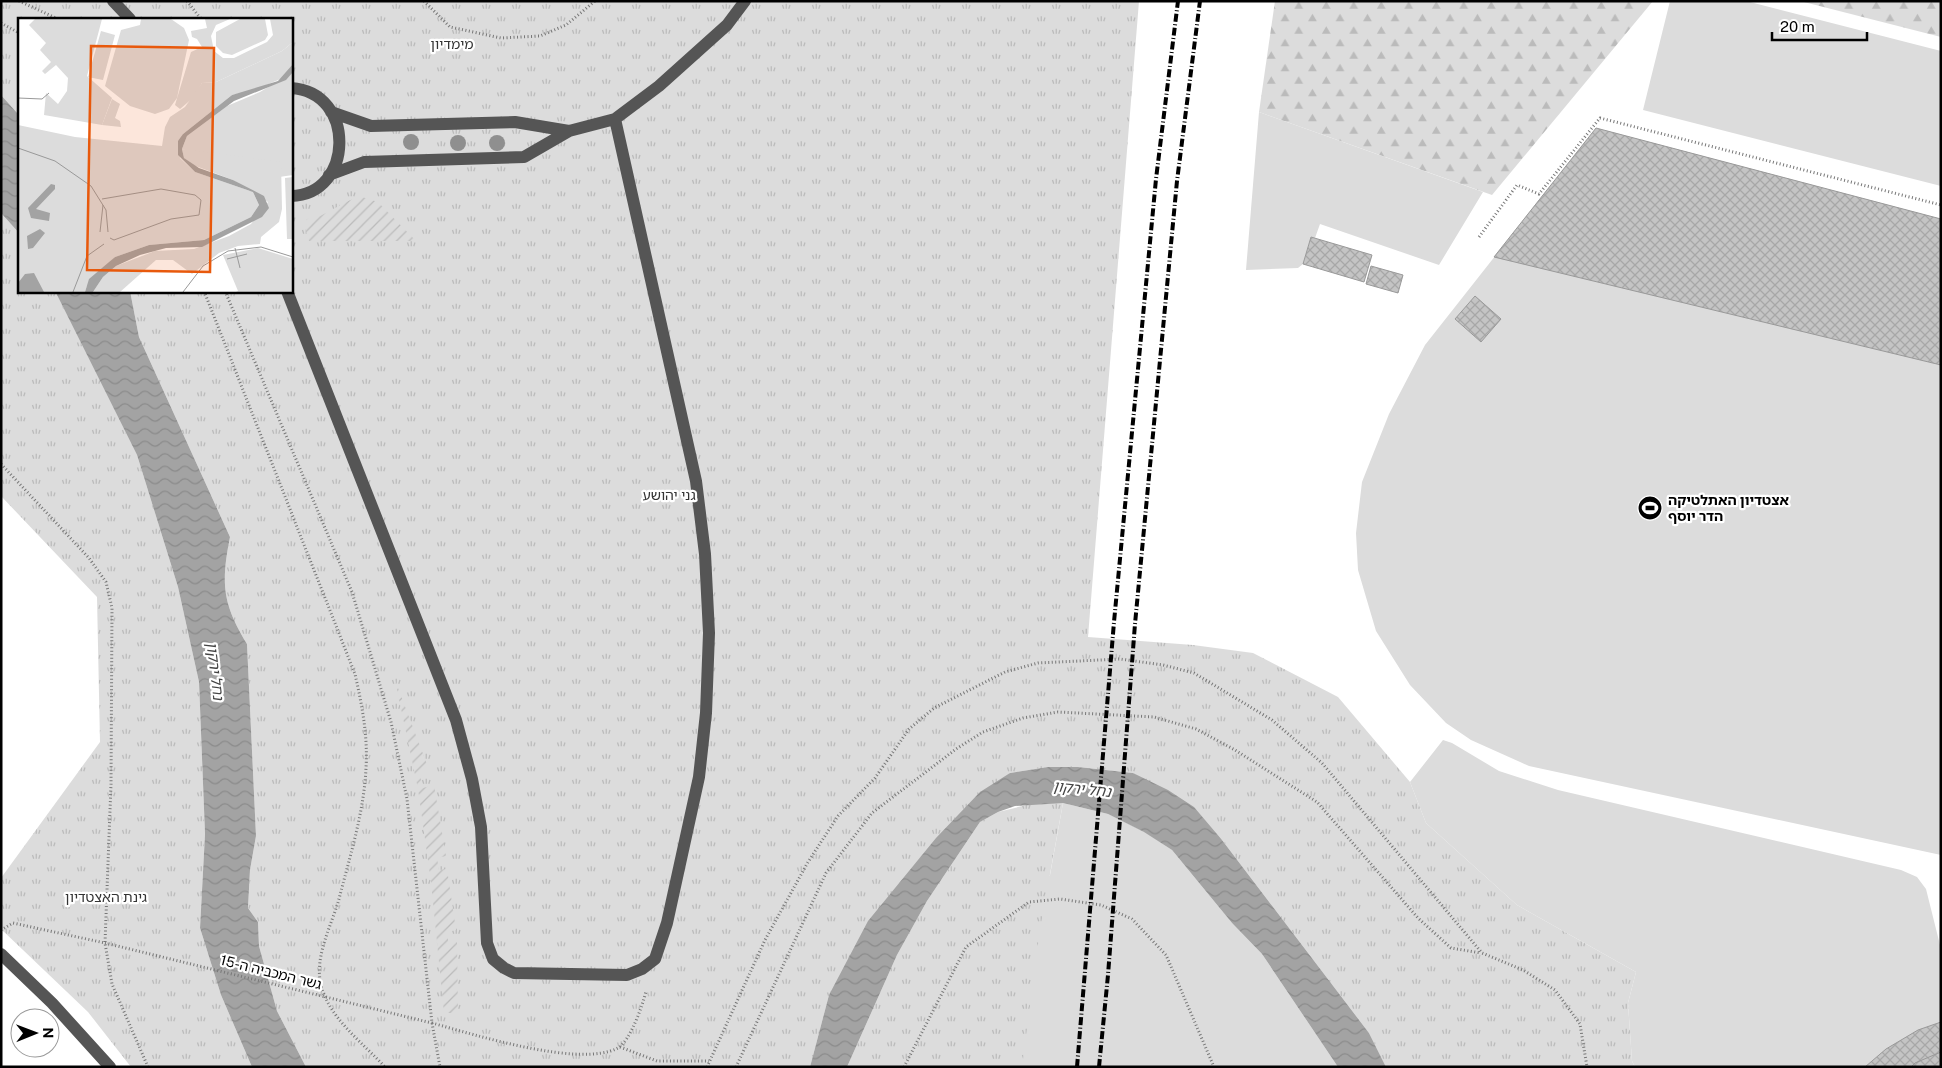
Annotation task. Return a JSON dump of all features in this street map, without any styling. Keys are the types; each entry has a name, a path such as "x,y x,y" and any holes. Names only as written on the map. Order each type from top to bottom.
{"lane":[{"path":"113,1 129,18"},
{"path":"292,196 311,191 329,175 364,162 524,157 569,131 615,119 659,86 727,25 746,1"},
{"path":"292,88 314,95 331,112 336,121 341,137 340,153 329,175"},
{"path":"331,112 371,126 515,122 569,131"},
{"path":"287,292 456,720 472,779 480,827 487,943 493,959 514,973 627,975 642,969 655,959 668,923 699,777 706,713 708,609 705,554 696,481 615,119"},
{"path":"1,954 52,1003 110,1067"}],"path":[{"path":"18,1 56,18"},
{"path":"187,1 200,18"},
{"path":"424,1 450,27 500,38 540,36 566,25 594,1"},
{"path":"1,23 18,32"},
{"path":"1479,237 1517,185 1539,194 1600,118 1941,205"},
{"path":"204,292 355,674 365,724 366,766 364,794 338,900 320,960 320,980 330,1006 338,1017 385,1067"},
{"path":"225,292 352,592 391,722 407,799 432,1023 440,1067"},
{"path":"1,464 89,558 106,582 112,608 111,784 105,943 112,984 148,1067"},
{"path":"706,1067 765,940 808,862 838,816 875,778 909,729 934,708 963,692 1004,672 1038,663 1120,659 1163,665 1194,673 1272,720 1322,763 1482,953"},
{"path":"736,1067 826,873 872,813 956,749 983,732 1023,718 1058,712 1154,717 1196,729 1235,750 1316,802 1418,918 1450,948 1482,953 1523,970 1555,990 1580,1024 1587,1067"},
{"path":"904,1067 966,947 1029,902 1060,899 1102,905 1132,919 1166,955 1214,1067"},
{"name":"גשר המכביה ה-15","path":"1,930 12,923 105,943 520,1046 573,1056 602,1055 620,1047"},
{"path":"655,959 640,1014 620,1047 657,1061 709,1061"}],"green space":[{"name":"גני יהושע","path":"1,1 1139,1 1088,637 1193,645 1253,653 1338,697 1410,782 1426,823 1517,905 1636,972 1628,1003 1632,1061 1635,1067 1386,1067 1369,1033 1222,840 1133,773 1078,767 1048,767 1010,773 829,995 810,1067 306,1067 277,1011 259,946 258,922 248,908 250,870 256,836 247,644 228,604 226,592 225,567 230,537 139,337 130,292 292,292 292,18 18,18 18,114 1,95"},
{"path":"1275,1 1653,1 1492,195 1259,112"},
{"path":"1670,1 1746,1 1941,51 1941,186 1643,110"},
{"path":"1800,1 1941,1 1941,37"},
{"path":"1259,112 1483,192 1439,265 1320,224 1315,238 1311,237 1303,264 1298,268 1246,270"},
{"name":"אצטדיון האתלטיקה הדר יוסף","path":"1596,128 1941,219 1941,855 1529,766 1471,740 1446,723 1410,685 1376,631 1358,570 1356,533 1362,482 1389,414 1425,345"},
{"path":"362,197 378,202 416,241 309,241 304,225 307,219 321,215 355,198"},
{"name":"גינת האצטדיון","path":"1,213 18,232 18,292 56,292 137,455 178,587 199,682 205,834 200,928 221,995 252,1067 131,1067 88,1012 1,929 1,878 100,742 97,597 1,496"},
{"path":"395,680 428,767 419,772 423,788 434,785 446,856 437,858 439,870 447,869 456,930 448,932 448,941 457,942 458,1013 444,1013 431,882 418,789"},
{"path":"1443,740 1452,743 1499,771 1558,790 1901,870 1917,877 1926,889 1941,949 1941,1052 1911,1067 1635,1067 1632,1061 1628,1003 1636,972 1517,905 1426,823 1410,782"},
{"path":"1035,803 1063,803 1040,929 1022,1067 847,1067 897,955 927,901 980,822 998,812"},
{"path":"1063,803 1108,814 1145,832 1172,850 1232,923 1262,954 1338,1067 896,1067 1050,875"}],"water":[{"path":"1,95 18,114 18,232 1,213"},
{"name":"נחל ירקון","path":"56,292 130,292 139,337 230,537 225,567 226,592 228,604 247,644 256,836 250,870 248,908 258,922 259,946 277,1011 306,1067 252,1067 221,995 200,928 205,834 199,682 178,587 137,455"},
{"name":"נחל ירקון","path":"1048,767 1078,767 1133,773 1168,790 1194,807 1222,840 1369,1033 1386,1067 1338,1067 1262,954 1232,923 1172,850 1144,832 1108,814 1063,803 1015,806 998,812 980,822 927,901 897,955 847,1067 810,1067 829,995 868,921 936,838 980,792 1010,773"}],"building":[{"path":"1596,128 1941,219 1941,365 1494,257"},
{"path":"1311,237 1372,255 1364,282 1303,264"},
{"path":"1371,266 1403,275 1398,293 1366,284"},
{"path":"1475,296 1501,319 1481,342 1455,319"},
{"path":"1941,1022 1941,1067 1865,1067 1886,1049 1918,1030"},
{"path":"1941,1052 1941,1067 1911,1067 1915,1063"}],"railway":[{"path":"1077,1067 1114,622 1156,179 1178,1"},
{"path":"1099,1067 1108,975 1135,624 1177,181 1200,1"}],"place":[{"name":"אצטדיון האתלטיקה הדר יוסף","path":"1650,508"}],"park label":[{"name":"מימדיון","path":"452,44"}]}
